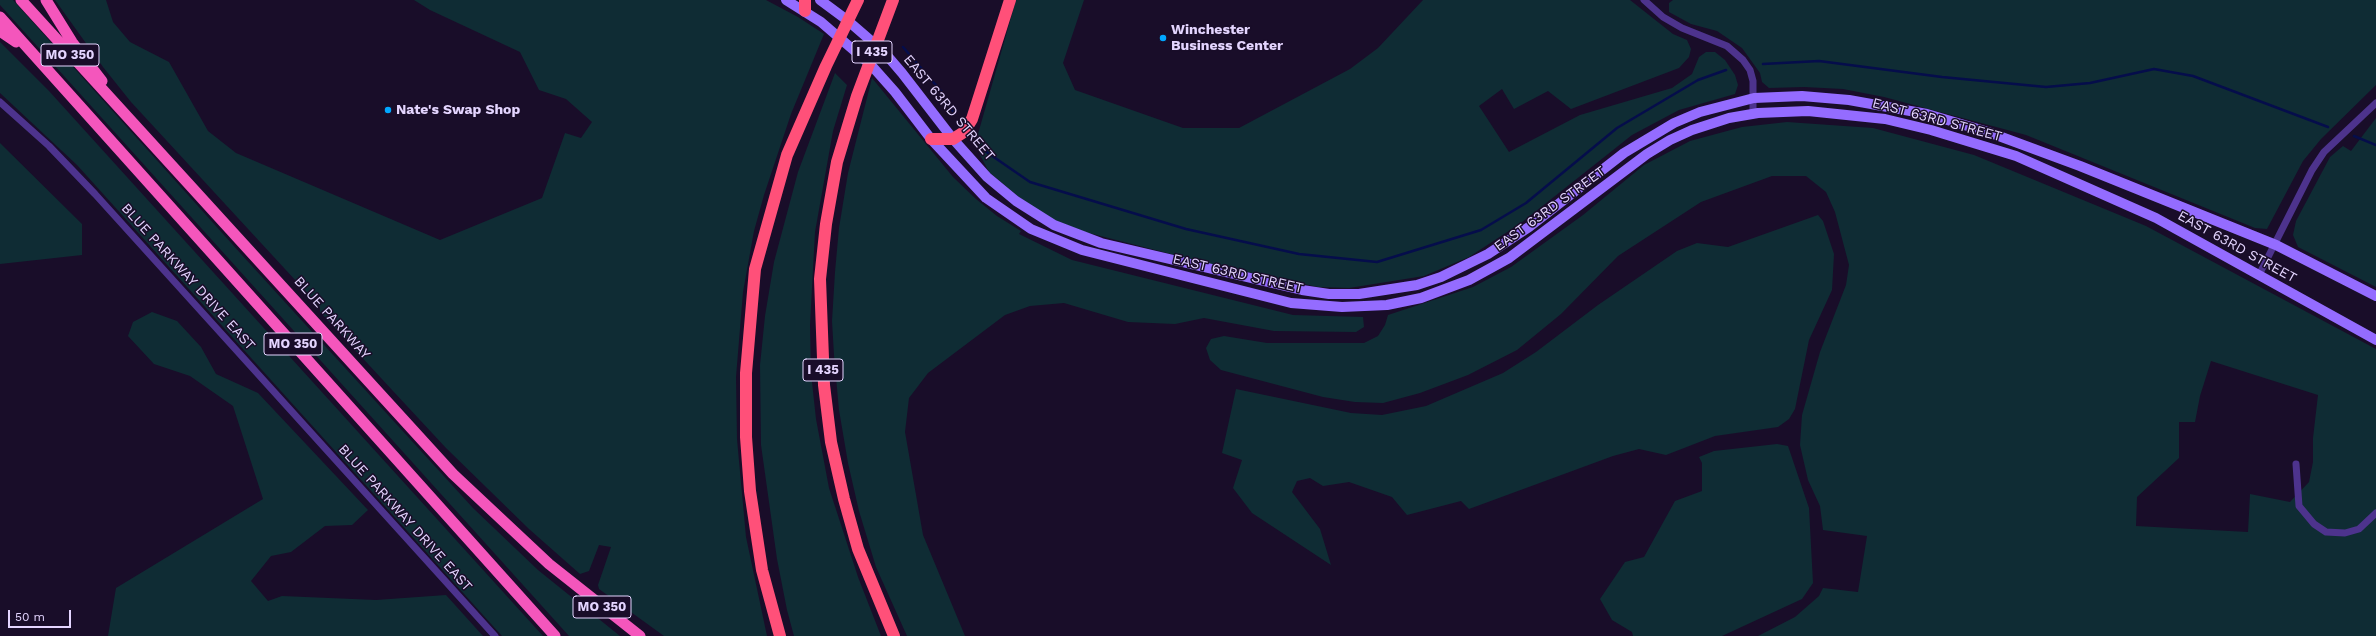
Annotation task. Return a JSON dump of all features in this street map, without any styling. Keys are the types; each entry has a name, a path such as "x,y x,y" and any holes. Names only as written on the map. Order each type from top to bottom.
{"highway":[{"name":"BLUE PARKWAY","path":"21,0 453,474 549,564 640,636"},
{"path":"46,0 72,42 121,108"},
{"name":"I 435","path":"780,636 762,570 750,491 746,437 746,373 755,269 788,155 826,66 858,0"},
{"path":"930,139 953,139 964,132 972,119 1010,0"},
{"name":"I 435","path":"890,4 856,96 837,162 826,224 820,279 824,384 831,442 844,499 858,549 894,636"},
{"name":"MO 350","path":"0,17 555,636"},
{"path":"0,31 30,52"}],"main road":[{"name":"EAST 63RD STREET","path":"786,0 805,6 871,65 895,92 930,139 986,198 1026,225 1056,241 1082,250 1291,303 1342,308 1387,305 1421,298 1469,280 1509,258 1647,154 1692,130 1729,118 1753,114 1808,111 1870,116 1931,130 2016,156 2156,218 2376,340"},
{"name":"EAST 63RD STREET","path":"820,0 847,20 884,52 953,139 987,177 1016,201 1054,226 1101,244 1302,290 1329,294 1359,294 1416,285 1465,267 1529,226 1624,153 1653,133 1700,112 1754,98 1802,96 1849,100 1927,114 1988,132 2080,166 2276,245 2376,296"}],"street":[{"path":"1644,0 1663,17 1682,28 1726,46 1743,60 1750,70 1754,98 1753,114"},
{"name":"BLUE PARKWAY DRIVE EAST","path":"0,102 50,146 95,194 495,636"},
{"path":"2259,275 2276,245 2312,170 2324,152 2376,104"},
{"path":"2296,464 2299,506 2314,524 2326,532 2345,533 2359,529 2376,513"}],"shaded area":[{"path":"0,0 13,0 241,254 473,508 538,570 620,636 569,636 0,5"},
{"path":"55,0 106,0 113,22 130,42 169,62 208,131 236,153 440,240 542,198 565,133 581,138 592,122 566,99 539,90 520,52 430,10 414,0 766,0 798,17 824,34 791,114 764,195 754,231 743,292 736,377 737,439 746,537 767,636 664,636 599,589 598,585 611,547 599,545 589,571 580,574 529,529 446,448 320,312 320,307 131,102 103,67"},
{"path":"1016,0 1084,0 1063,63 1075,90 1183,128 1239,128 1350,69 1378,48 1423,0 1630,0 1673,34 1687,40 1691,49 1689,57 1679,68 1571,109 1548,91 1514,109 1502,89 1479,106 1509,152 1580,115 1672,88 1692,74 1699,57 1706,52 1715,52 1725,60 1735,75 1738,85 1735,94 1679,110 1632,135 1521,223 1469,257 1424,276 1349,288 1318,287 1210,264 1085,232 1051,219 1019,197 989,172 980,155 978,134"},
{"path":"1673,0 2376,0 2376,85 2321,139 2303,161 2267,229 2255,228 2026,135 1884,97 1843,89 1804,87 1769,88 1762,82 1760,73 1742,48 1717,31 1691,24 1669,12 1669,3"},
{"path":"0,42 49,91 543,636 502,636 77,165 0,93"},
{"path":"835,73 847,85 833,131 815,232 810,325 811,373 816,419 829,488 858,577 881,636 794,636 787,610 777,559 761,445 760,365 765,316 774,262 798,172"},
{"path":"872,78 953,177 976,199 997,216 1021,231 1019,234 1072,260 1293,315 1363,317 1364,327 1356,332 1274,331 1204,318 1175,324 1128,322 1064,303 1030,306 1005,315 928,373 909,398 905,432 923,535 965,636 907,636 876,567 859,511 848,463 839,410 832,321 839,228 848,173"},
{"path":"2376,118 2376,287 2298,247 2293,235 2296,221 2330,157 2343,146 2351,151"},
{"path":"1787,122 1873,128 1974,155 2146,226 2376,349 2376,636 1758,636 1795,617 1819,596 1823,588 1858,592 1867,536 1823,530 1820,506 1808,480 1800,445 1802,415 1820,352 1846,285 1849,265 1835,212 1826,192 1806,176 1772,176 1701,202 1618,256 1561,314 1517,350 1468,375 1420,393 1383,403 1355,402 1323,397 1221,370 1210,360 1206,348 1211,339 1224,336 1267,343 1364,343 1378,336 1385,325 1388,315 1473,287 1511,267 1583,215 1644,165 1690,141 1742,127","holes":["2211,361 2318,395 2313,438 2313,462 2309,482 2290,502 2250,494 2248,532 2136,526 2137,497 2179,458 2179,422 2195,422 2200,396"]},
{"path":"0,143 82,224 82,255 0,264"},
{"path":"1818,215 1823,221 1834,254 1832,290 1809,340 1795,409 1789,419 1778,427 1715,436 1666,455 1639,449 1613,456 1469,509 1461,501 1407,515 1392,497 1349,482 1323,486 1310,478 1297,481 1292,492 1320,529 1331,565 1252,513 1233,488 1242,460 1222,453 1236,389 1351,413 1382,415 1426,406 1503,373 1536,352 1598,305 1677,251 1697,243 1728,247"},
{"path":"152,312 177,321 201,347 216,374 258,393 368,510 352,525 325,526 291,552 271,556 251,581 268,601 282,596 376,600 446,595 483,636 108,636 116,588 263,499 233,406 190,376 154,364 128,336 133,322"},
{"path":"1777,444 1788,446 1809,508 1813,583 1802,599 1722,636 1633,636 1632,632 1612,620 1600,599 1625,562 1644,557 1675,501 1702,491 1702,463 1699,457 1714,451"}],"waterway":[{"path":"903,47 941,91 954,113"},
{"path":"1763,64 1819,61 1942,77 2046,87 2090,83 2154,69 2193,76 2328,127"},
{"path":"985,151 1030,182 1186,229 1299,254 1377,262 1481,230 1526,203 1617,128 1698,80 1726,70"},
{"path":"2354,136 2376,145"}],"place":[{"name":"Winchester Business Center","path":"1163,38"},
{"name":"Nate's Swap Shop","path":"388,110"}]}
